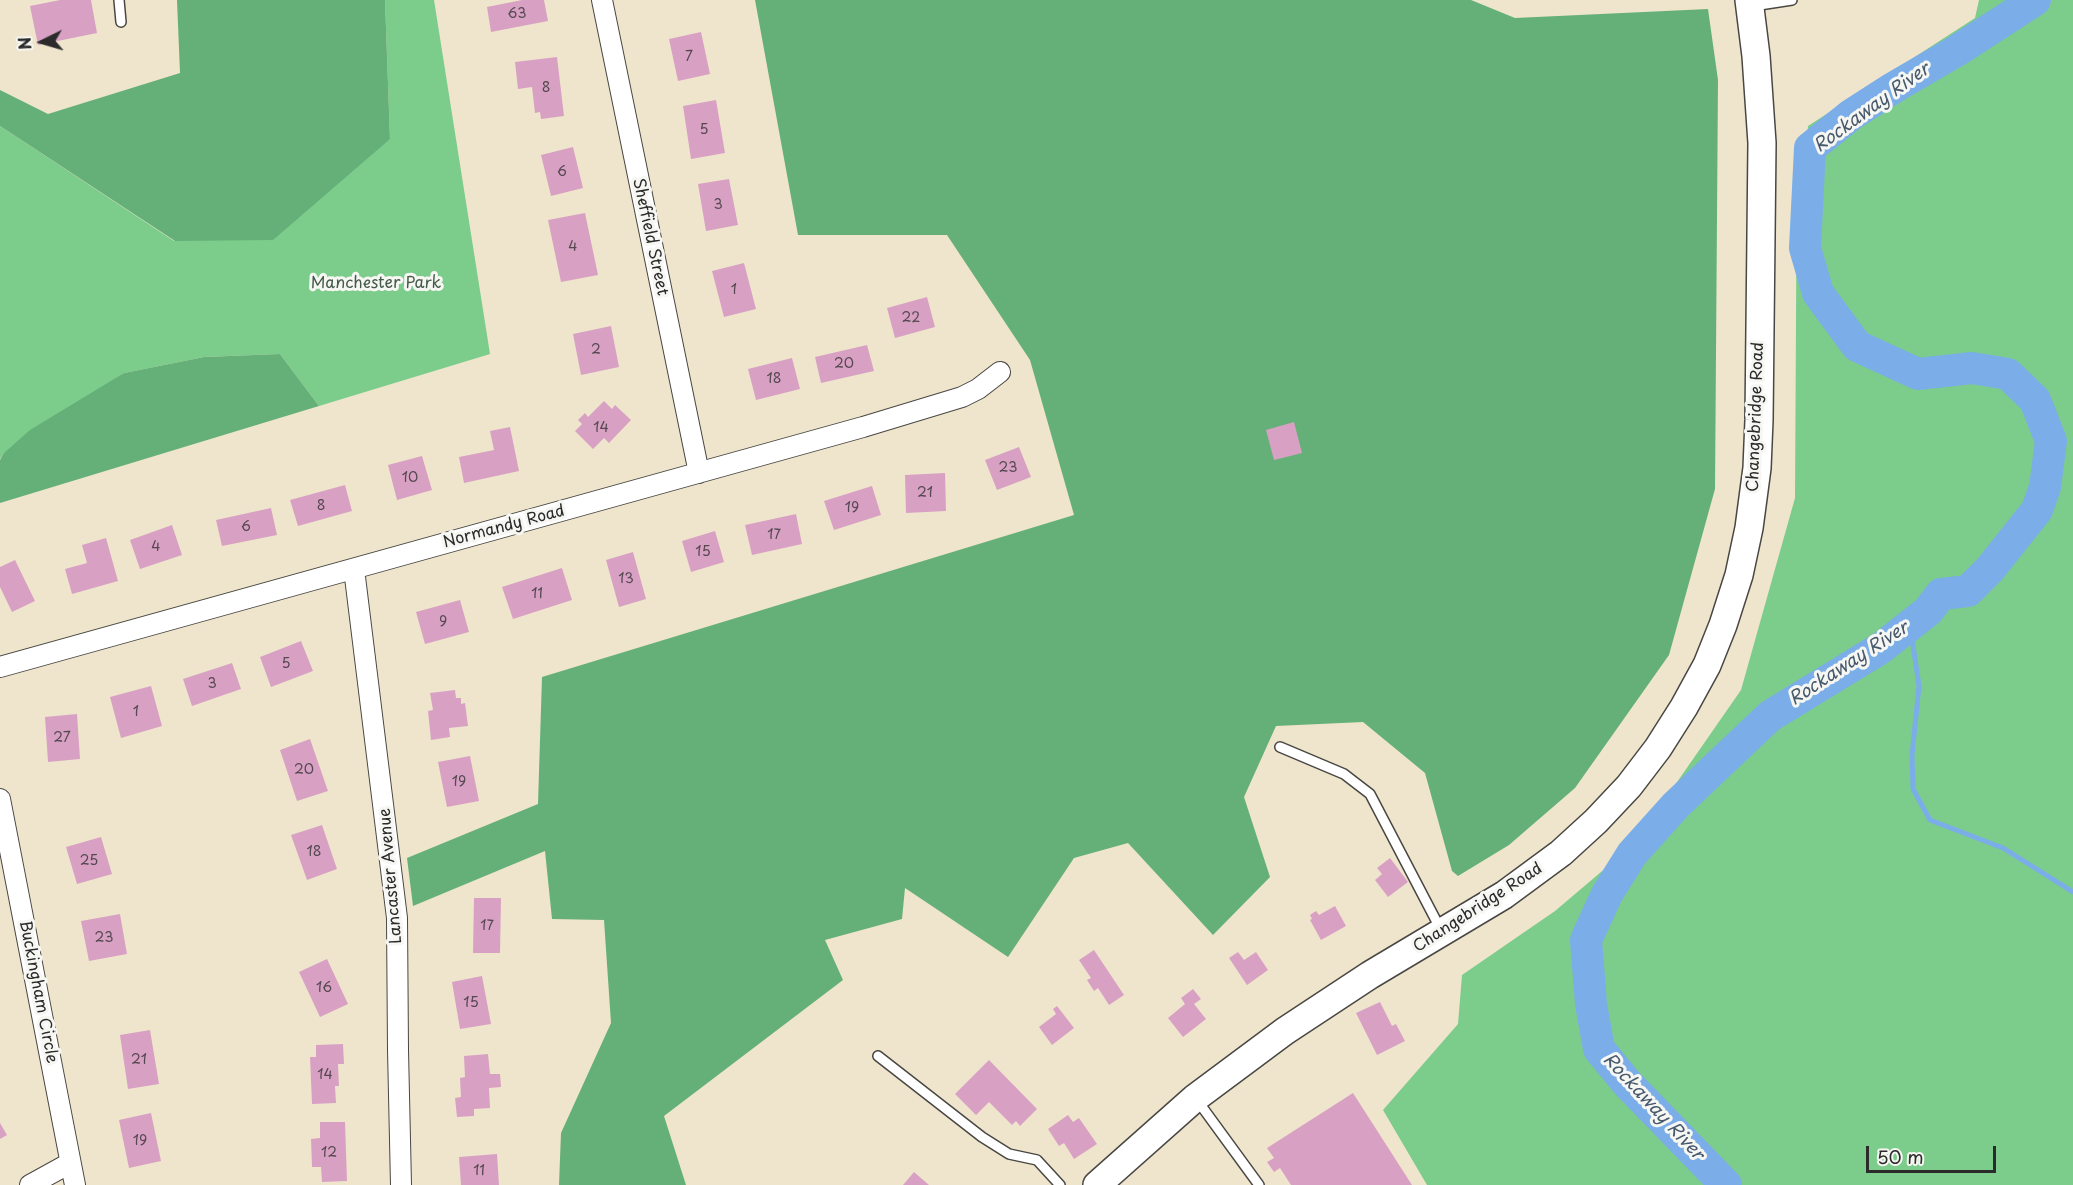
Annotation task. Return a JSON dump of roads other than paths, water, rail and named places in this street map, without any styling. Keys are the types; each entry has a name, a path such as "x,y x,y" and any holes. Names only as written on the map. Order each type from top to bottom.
{"main road":[{"name":"Changebridge Road","path":"1099,1184 1195,1098 1285,1031 1370,975 1504,895 1551,861 1596,821 1622,793 1658,748 1684,707 1707,665 1739,575 1749,528 1757,468 1762,143 1750,3"}],"street":[{"name":"Sheffield Street","path":"602,0 699,473"},
{"name":"Normandy Road","path":"0,667 962,398 1000,372"},
{"name":"Lancaster Avenue","path":"354,569 397,918 401,1185"},
{"name":"Buckingham Circle","path":"0,799 75,1185"},
{"path":"30,1185 70,1163"}],"lane":[{"path":"119,0 121,22"},
{"path":"1750,3 1792,0"},
{"path":"1280,747 1344,774 1371,794 1442,932"},
{"path":"878,1056 982,1137 1009,1154 1037,1160 1060,1185"},
{"path":"1195,1098 1259,1185"}],"waterway":[{"name":"Rockaway River","path":"1726,1185 1627,1083 1599,1049 1591,1004 1586,940 1607,894 1632,854 1676,805 1770,716 1881,648 1928,611 1941,594 1968,591 1990,569 2037,510 2045,487 2051,441 2035,400 2008,374 1972,368 1918,374 1857,346 1818,293 1805,248 1810,148 1851,115 2035,0"},
{"path":"1910,625 1919,686 1912,755 1913,789 1930,820 2003,848 2073,892"}],"park label":[{"name":"Manchester Park","path":"376,284"}]}
